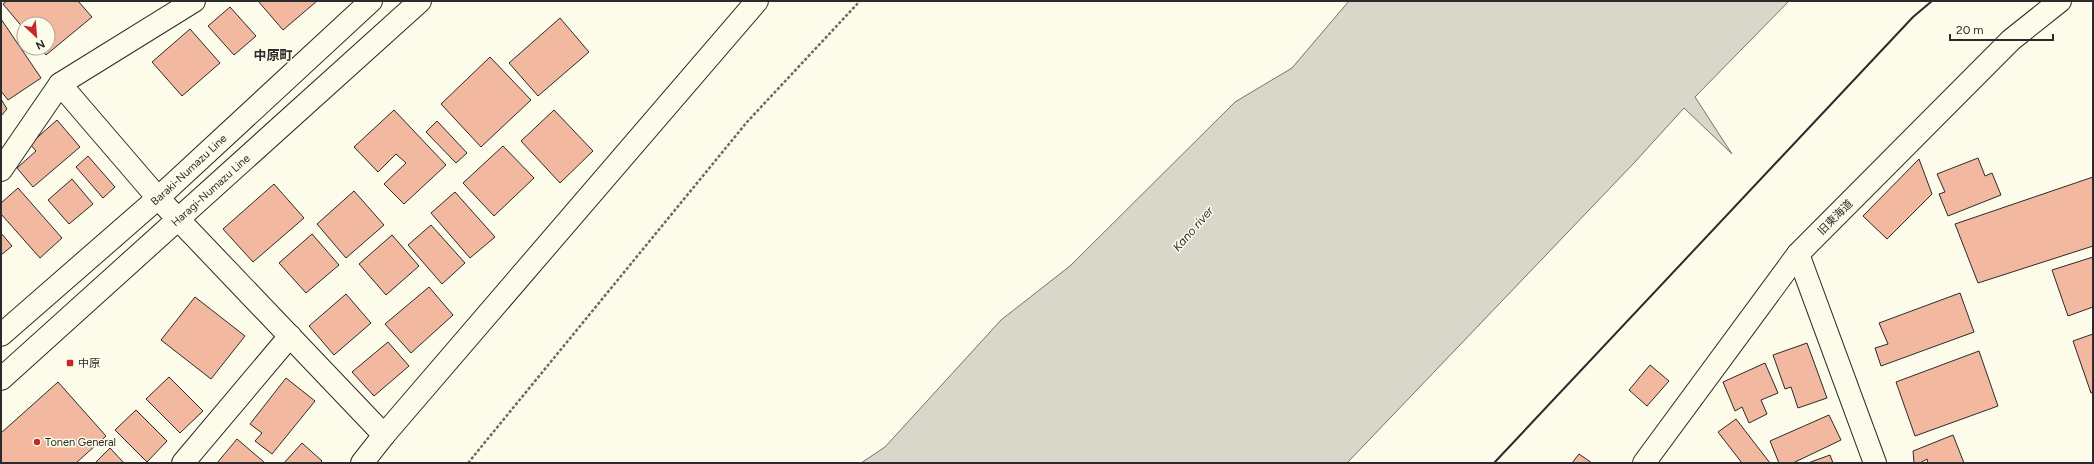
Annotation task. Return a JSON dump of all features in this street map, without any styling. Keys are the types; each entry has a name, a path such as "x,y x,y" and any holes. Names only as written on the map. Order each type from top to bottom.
{"street":[{"path":"1,170 60,84 194,1"},
{"name":"Baraki-Numazu Line","path":"1,334 158,198 371,1"},
{"name":"Haragi-Numazu Line","path":"1,378 179,220 420,1"},
{"path":"362,463 384,435 757,1"},
{"name":"旧東海道","path":"1644,463 1798,254 2011,40 2060,1"},
{"path":"60,84 158,198 384,435"},
{"path":"1798,254 1875,463"},
{"path":"183,463 290,336"}],"path":[{"path":"468,463 747,122 860,1"}],"water":[{"name":"Kano river","path":"1349,1 1789,1 1695,97 1732,154 1684,108 1634,163 1347,463 861,463 885,447 1001,320 1070,266 1235,102 1292,68"}],"building":[{"path":"7,1 78,1 92,17 56,47 56,16 16,16 16,19 3,4"},
{"path":"258,1 317,1 283,30"},
{"path":"230,7 256,36 234,55 208,26"},
{"path":"560,18 589,52 538,96 509,63"},
{"path":"1,19 16,41 16,56 26,56 41,78 8,100 1,91"},
{"path":"190,29 220,63 182,96 152,62"},
{"path":"490,57 531,100 481,147 441,104"},
{"path":"1,99 7,109 1,116"},
{"path":"394,110 446,165 404,204 384,184 406,163 396,154 378,172 354,147"},
{"path":"554,110 593,151 560,183 521,141"},
{"path":"57,120 80,147 33,187 17,168 36,151 30,144"},
{"path":"437,121 467,153 456,163 426,132"},
{"path":"503,146 534,178 494,216 463,183"},
{"path":"88,156 115,187 103,198 76,167"},
{"path":"1978,158 1985,176 1992,173 2001,195 1948,216 1939,194 1945,192 1937,174"},
{"path":"1919,159 1932,194 1887,239 1863,216"},
{"path":"2093,177 2093,246 1978,283 1955,224"},
{"path":"72,179 93,204 69,224 48,200"},
{"path":"274,184 304,218 253,262 223,229"},
{"path":"18,188 62,238 40,258 1,214 1,203"},
{"path":"354,191 384,225 346,258 317,224"},
{"path":"455,192 495,237 470,258 431,213"},
{"path":"431,225 465,263 442,284 408,245"},
{"path":"1,233 12,246 1,255"},
{"path":"312,234 339,265 306,293 279,263"},
{"path":"392,235 419,266 386,295 359,264"},
{"path":"2093,257 2093,307 2068,316 2052,270"},
{"path":"429,287 453,315 411,353 385,324"},
{"path":"1960,293 1974,332 1881,366 1875,348 1888,344 1879,323"},
{"path":"346,294 371,323 334,355 309,326"},
{"path":"195,297 245,336 211,379 161,340"},
{"path":"2093,334 2093,392 2091,393 2073,341"},
{"path":"388,342 409,366 374,396 352,372"},
{"path":"1807,343 1827,398 1798,408 1791,387 1785,389 1773,355"},
{"path":"1979,351 1998,406 1915,436 1896,382"},
{"path":"1765,363 1778,393 1761,400 1767,414 1749,423 1742,407 1735,411 1723,382"},
{"path":"1650,365 1669,381 1647,406 1629,390"},
{"path":"169,377 203,411 180,433 146,399"},
{"path":"286,378 315,401 272,454 255,441 262,433 250,424"},
{"path":"58,382 106,436 76,463 1,463 1,433"},
{"path":"136,410 167,441 147,462 115,430"},
{"path":"1829,415 1841,440 1793,463 1779,463 1770,441"},
{"path":"1736,419 1770,463 1742,463 1718,432"},
{"path":"1953,435 1964,463 1928,463 1927,459 1920,463 1914,463 1913,451"},
{"path":"237,439 265,463 217,463"},
{"path":"302,443 322,461 320,463 284,463"},
{"path":"110,448 124,463 95,463"},
{"path":"1579,454 1592,463 1572,463"},
{"path":"1830,455 1833,463 1808,463"}],"wall":[{"path":"1494,463 1913,17 1932,1"}],"place":[{"name":"中原","path":"70,363"},
{"name":"Tonen General","path":"37,442"}],"district":[{"name":"中原町","path":"273,55"}]}
